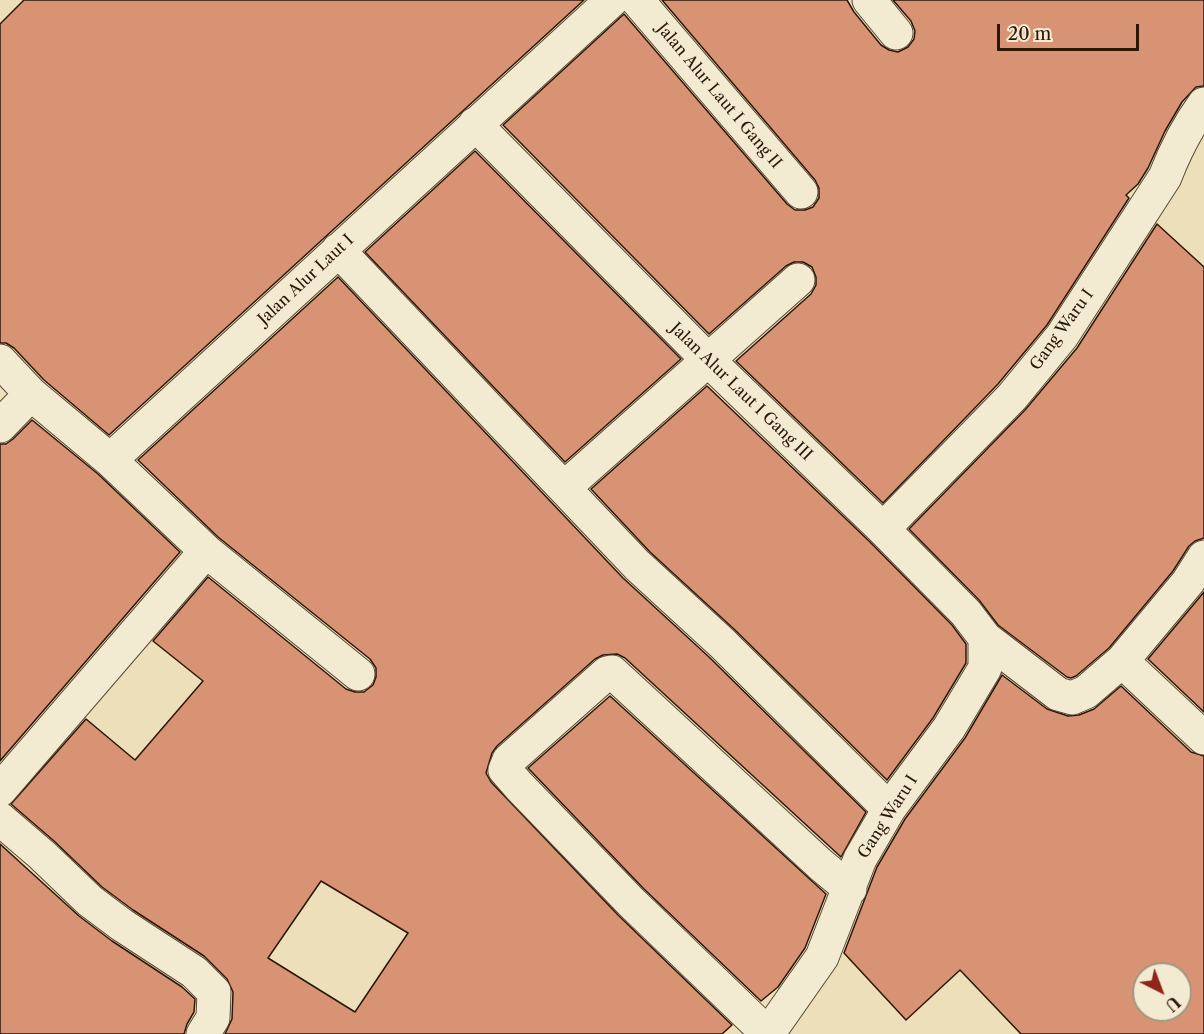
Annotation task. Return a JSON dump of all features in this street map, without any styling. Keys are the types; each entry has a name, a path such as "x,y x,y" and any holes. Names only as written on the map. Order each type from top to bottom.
{"street":[{"name":"Jalan Alur Laut I","path":"110,460 612,0"},
{"name":"Jalan Alur Laut I Gang II","path":"637,0 801,192"},
{"path":"869,0 896,33"},
{"name":"Gang Waru I","path":"883,530 1012,397 1062,336 1165,177 1174,153 1204,104"},
{"name":"Jalan Alur Laut I Gang III","path":"475,124 707,360 966,613 985,653 1058,694 1072,698 1086,692 1122,661"},
{"path":"338,250 637,565 722,643 889,809"},
{"path":"564,488 798,280"},
{"path":"0,361 32,394 110,460 206,551 358,674"},
{"path":"0,426 32,394"},
{"path":"0,790 206,551"},
{"path":"1204,558 1188,582 1122,661 1204,738"},
{"name":"Gang Waru I","path":"768,1034 822,957 860,860 889,809 949,728 985,653"},
{"path":"768,1034 631,903 519,786 505,770 506,765 607,673 612,672 821,865 850,889"},
{"path":"0,819 90,901 194,972 214,992 213,1018 202,1034"}],"building":[{"path":"24,0 584,0 109,435 44,380 14,348 6,343 0,343 0,24"},
{"path":"662,0 847,0 881,45 898,52 908,47 914,39 915,31 911,21 893,0 1204,0 1204,86 1196,87 1182,102 1165,131 1148,168 1138,184 1126,195 1129,198 1047,325 998,384 883,503 736,361 811,294 816,285 812,267 803,262 794,262 786,266 709,334 503,125 624,14 787,204 795,210 813,207 819,198 819,188 815,180"},
{"path":"475,151 681,359 565,462 365,252"},
{"path":"1157,224 1204,267 1204,538 1189,546 1173,571 1109,648 1071,678 998,625 979,600 909,529 1025,410 1077,348"},
{"path":"338,277 623,578 709,657 866,812 841,857 625,658 617,654 603,655 595,659 492,753 486,773 491,782 618,915 732,1025 722,1034 225,1034 232,1019 233,992 227,979 204,956 102,887 11,804 86,719 135,760 203,681 153,641 208,577 346,689 364,692 373,685 376,668 370,659 218,537 138,460","holes":["321,881 408,933 355,1012 268,958"]},
{"path":"707,386 870,542 952,625 966,644 966,663 933,718 887,780 735,630 650,552 591,489"},
{"path":"32,420 98,474 180,552 0,761 0,444 6,444 13,439"},
{"path":"1204,592 1204,712 1148,659"},
{"path":"1002,675 1047,709 1068,716 1079,715 1094,709 1121,686 1191,752 1204,756 1204,1034 1021,1034 960,970 906,1020 844,953 877,867 905,819 965,738"},
{"path":"610,696 826,894 805,948 778,987 761,1001 644,889 528,768"},
{"path":"0,844 79,916 112,941 182,987 195,999 194,1012 184,1034 0,1034"}]}
